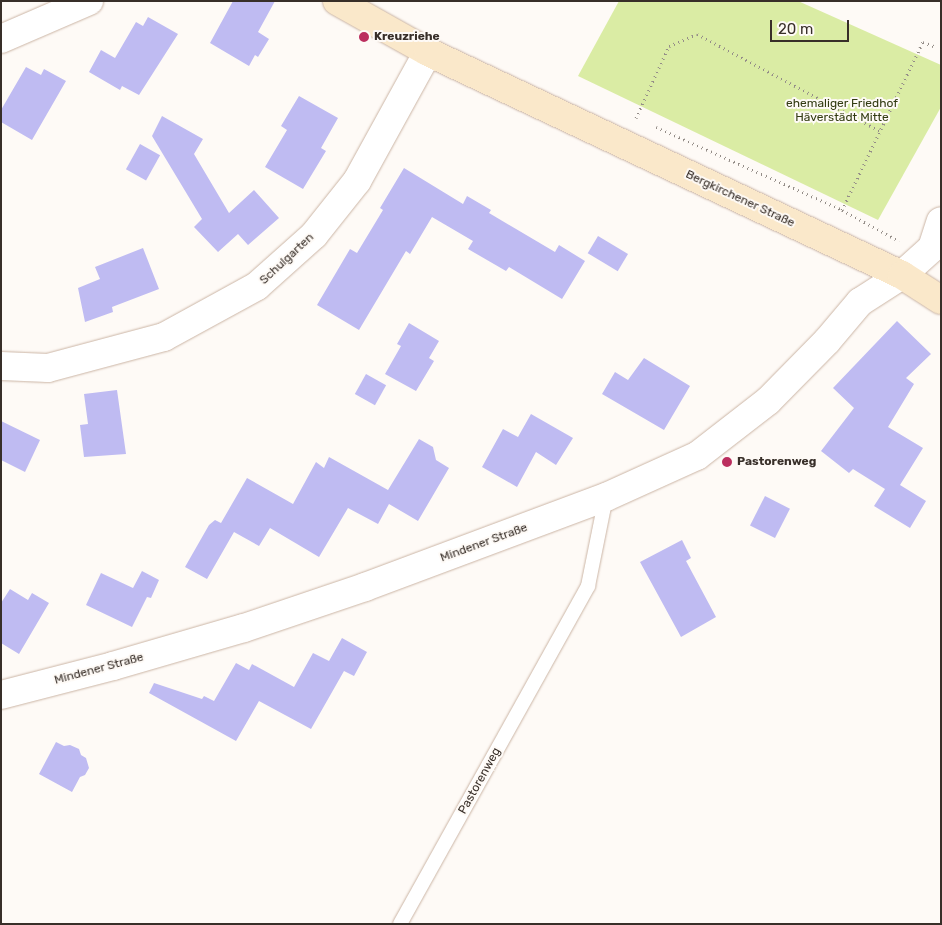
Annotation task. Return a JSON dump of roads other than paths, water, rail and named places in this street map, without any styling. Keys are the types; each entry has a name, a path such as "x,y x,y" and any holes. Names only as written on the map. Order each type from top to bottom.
{"main road":[{"name":"Bergkirchener Straße","path":"337,1 428,52 902,274 941,300"}],"street":[{"path":"1,39 89,1"},
{"name":"Schulgarten","path":"1,366 48,368 164,337 257,286 314,235 357,181 428,52"},
{"name":"Mindener Straße","path":"1,695 113,666 244,628 365,587 606,497 697,456 768,401 827,341 860,302 902,274 932,248 941,221"}],"lane":[{"name":"Pastorenweg","path":"400,924 588,586 606,497"}],"place":[{"name":"Kreuzriehe","path":"364,37"},
{"name":"Pastorenweg","path":"727,462"}],"park label":[{"name":"ehemaliger Friedhof Häverstädt Mitte","path":"842,111"}]}
